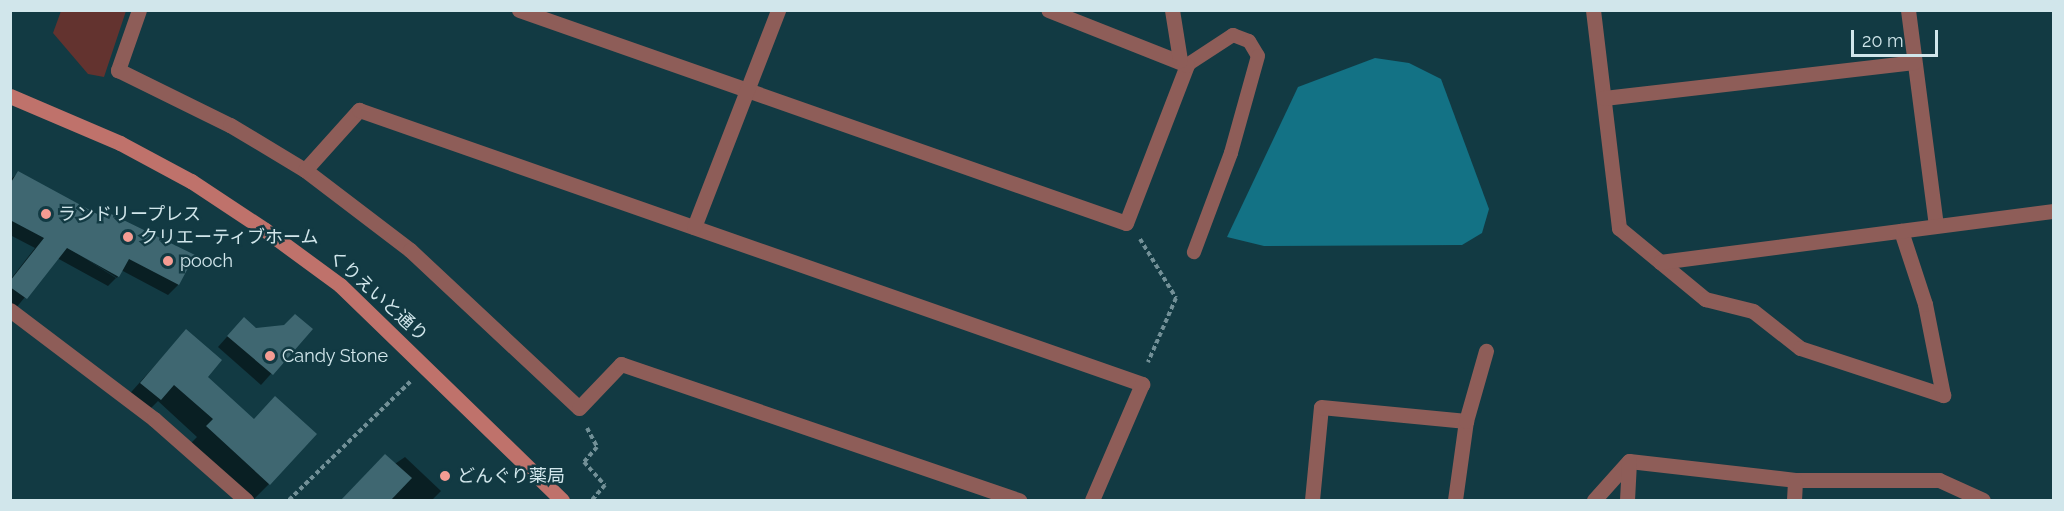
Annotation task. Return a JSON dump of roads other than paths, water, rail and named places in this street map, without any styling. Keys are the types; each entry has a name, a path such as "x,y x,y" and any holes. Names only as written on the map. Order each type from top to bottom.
{"street":[{"path":"139,10 118,70 230,125 305,170 410,250 579,408 621,364 1019,501"},
{"path":"519,10 1126,223 1183,62 1172,10"},
{"path":"694,227 778,10"},
{"path":"1048,10 1183,62"},
{"path":"1593,10 1605,98 1618,228 1705,299 1753,311 1800,348 1943,395 1925,304 1900,231"},
{"path":"1908,10 1936,225"},
{"path":"1605,98 1914,62"},
{"name":"くりえいと通り","path":"10,96 120,143 191,182 256,224 340,285 426,366 562,501"},
{"path":"305,170 359,110 1142,384 1092,501"},
{"path":"1660,262 2054,211"},
{"path":"10,309 154,419 246,501"},
{"path":"1455,501 1466,421 1486,351"},
{"path":"1312,501 1321,407 1466,421"},
{"path":"1629,461 1795,480 1939,480 1983,501"},
{"path":"1594,501 1629,461"},
{"path":"1627,501 1629,461"},
{"path":"1794,501 1795,480"}],"lane":[{"path":"1183,62 1233,35 1249,40 1258,56 1231,153 1194,252"}],"water":[{"path":"1375,58 1409,63 1441,79 1489,209 1482,233 1462,245 1264,246 1227,237 1298,87"}],"place":[{"name":"ランドリープレス","path":"46,214"},
{"name":"クリエーティブホーム","path":"128,237"},
{"name":"pooch","path":"168,261"},
{"name":"Candy Stone","path":"270,356"},
{"name":"どんぐり薬局","path":"445,476"}]}
